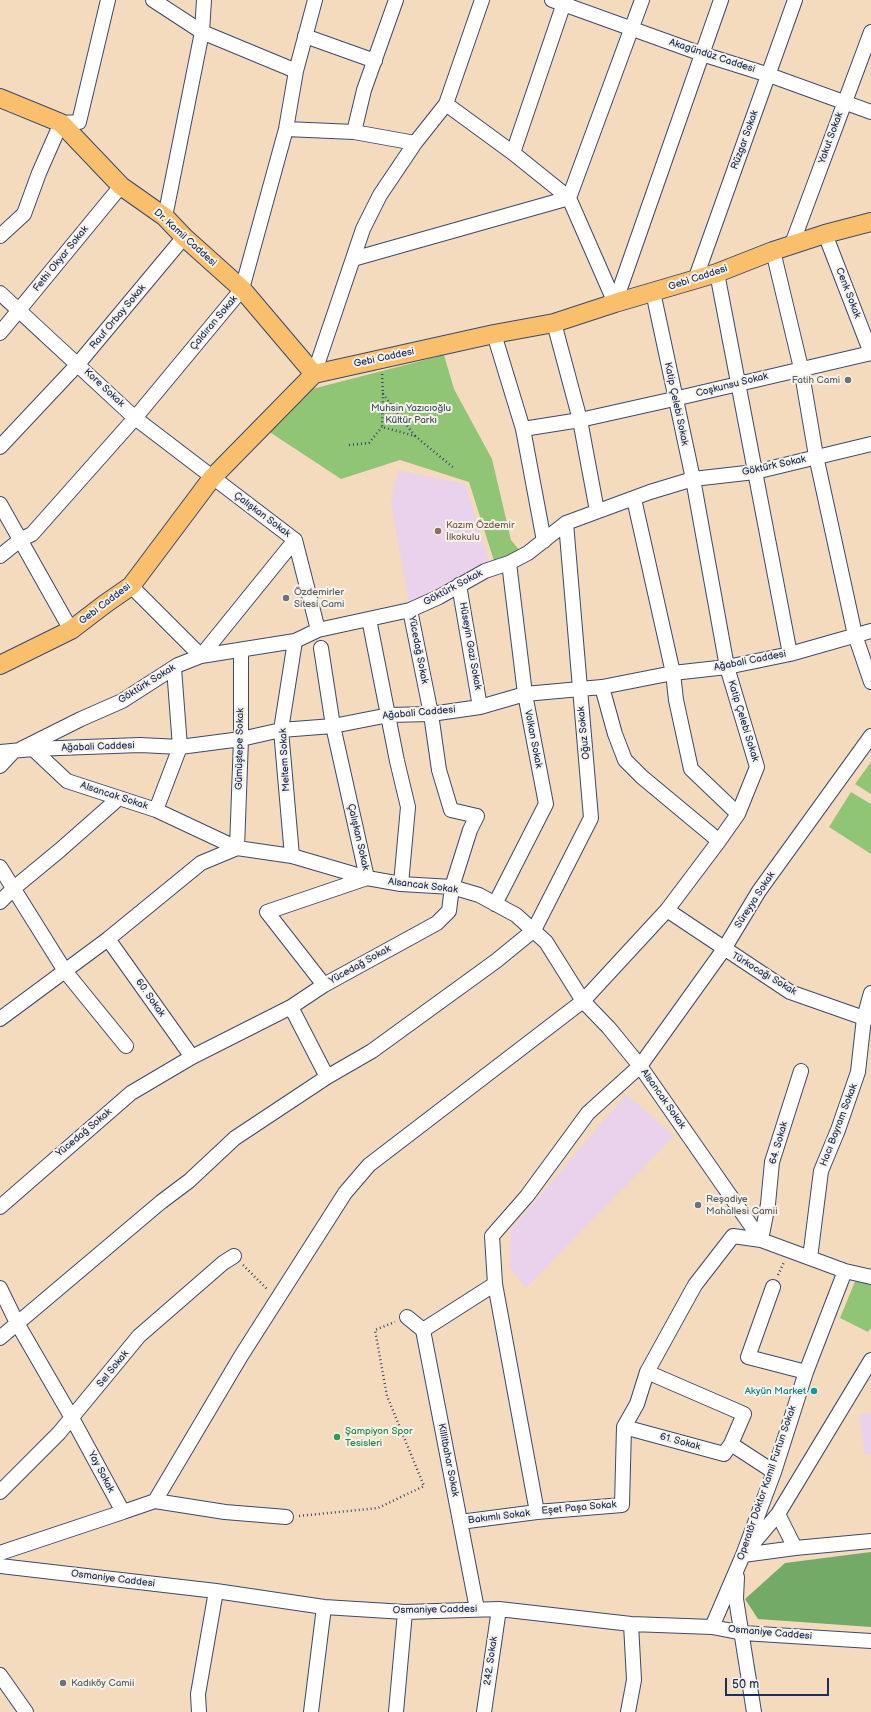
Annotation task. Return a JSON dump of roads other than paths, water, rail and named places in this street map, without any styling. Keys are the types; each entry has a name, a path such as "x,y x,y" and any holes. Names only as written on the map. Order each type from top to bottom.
{"main road":[{"name":"Dr. Kamil Caddesi","path":"0,98 61,123 121,186 165,217 184,237 242,289 314,374"},
{"name":"Gebi Caddesi","path":"0,665 71,630 131,586 212,478 314,374 494,334 554,323 615,303 717,273 792,244 871,222"}],"street":[{"path":"0,236 24,214 39,173 61,123 79,122 108,0"},
{"path":"153,0 202,32 296,71"},
{"path":"165,217 202,32 204,0"},
{"name":"Çaldıran Sokak","path":"0,556 20,540 32,534 136,418 242,289 286,129 296,71 315,0"},
{"path":"354,132 364,90 396,0"},
{"path":"314,374 362,229 380,195 415,143 446,104 482,0"},
{"path":"569,198 642,0"},
{"path":"615,303 721,0"},
{"name":"Rüzgar Sokak","path":"695,280 795,0"},
{"path":"513,153 560,1"},
{"name":"Akagündüz Caddesi","path":"560,1 631,29 702,54 769,74 871,112"},
{"name":"Yakut Sokak","path":"792,244 871,32"},
{"path":"305,36 375,61"},
{"path":"446,104 513,153 569,198 615,303"},
{"path":"286,129 354,132 415,143"},
{"name":"Fethi Okyar Sokak","path":"0,333 121,186"},
{"path":"353,259 569,198"},
{"name":"Cenk Sokak","path":"825,234 871,353"},
{"name":"Rauf Orbay Sokak","path":"0,447 78,364 184,237"},
{"path":"773,251 800,368 816,456 855,635 871,682"},
{"path":"717,273 790,654"},
{"name":"Katip Çelebi Sokak","path":"155,1502 241,1356 344,1193 368,1165 584,1001 667,910 738,814 757,767 726,667 693,479 674,399 653,292"},
{"name":"Kore Sokak","path":"0,293 136,418 212,478"},
{"path":"554,323 580,420 597,511"},
{"path":"494,334 523,429 544,540"},
{"name":"Coşkunsu Sokak","path":"523,429 580,420 800,368 871,353"},
{"name":"Göktürk Sokak","path":"10,752 122,701 174,668 201,656 295,641 318,630 410,610 439,597 485,571 509,563 528,553 566,524 597,511 693,479 755,472 816,456 871,444"},
{"name":"Çalışkan Sokak","path":"212,478 295,540 318,630"},
{"path":"634,498 673,673 676,700 691,769 738,814"},
{"path":"0,504 71,630"},
{"name":"Oğuz Sokak","path":"534,930 591,818 566,524"},
{"path":"131,586 201,656 295,540"},
{"name":"Volkan Sokak","path":"495,904 546,804 525,694 509,563"},
{"name":"Hüseyin Gazi Sokak","path":"459,586 480,707"},
{"name":"Yücedağ Sokak","path":"0,1207 131,1093 192,1057 291,1007 324,984 437,923 449,911 452,887 470,830 477,816 451,810 439,770 431,714 410,610"},
{"path":"369,619 389,714 397,761 408,807 401,884"},
{"name":"Ağabali Caddesi","path":"33,749 140,745 180,747 241,738 281,730 333,726 389,714 431,714 480,707 525,694 602,687 673,673 726,667 790,654 855,635 871,632"},
{"name":"Meltem Sokak","path":"292,856 281,730 295,641"},
{"name":"Çalışkan Sokak","path":"320,648 333,726 367,878 267,912 324,984"},
{"name":"Gümüştepe Sokak","path":"237,848 241,738 241,650"},
{"path":"156,810 180,747 174,668"},
{"path":"602,687 615,734 625,760 642,777 719,841"},
{"name":"Süreyya Sokak","path":"640,1066 724,949 759,891 871,736"},
{"path":"0,766 10,752 33,749"},
{"name":"Alsancak Sokak","path":"33,749 67,781 156,810 237,848 292,856 367,878 401,884 452,887 480,895 516,915 546,942 584,1001 610,1028 640,1066 761,1240"},
{"path":"0,902 14,888 119,798"},
{"path":"0,1019 108,939 201,863 237,848"},
{"path":"0,867 65,971 126,1046"},
{"name":"Türkocağı Sokak","path":"667,910 790,992 868,1018"},
{"path":"0,1338 161,1202 189,1181 235,1138 327,1077 372,1051 496,962 534,930"},
{"name":"60. Sokak","path":"108,939 192,1057"},
{"name":"Hacı Bayram Sokak","path":"810,1258 821,1171 838,1130 858,1072 871,993"},
{"path":"291,1007 327,1077"},
{"name":"Eşet Paşa Sokak","path":"640,1066 588,1113 527,1196 492,1236 495,1284 537,1512 622,1505 624,1427 637,1404 647,1372 695,1285 733,1236 761,1240"},
{"name":"64. Sokak","path":"761,1240 768,1204 772,1162 801,1071"},
{"path":"761,1240 846,1271 871,1277"},
{"name":"Sel Sokak","path":"0,1492 59,1434 139,1336 223,1263 234,1256"},
{"name":"Operatör Doktor Kamil Furtun Sokak","path":"712,1627 743,1555 774,1472 806,1372 846,1271"},
{"path":"407,1317 423,1330 495,1284"},
{"path":"773,1287 748,1357 806,1372"},
{"name":"Yay Sokak","path":"0,1288 17,1323 72,1418 123,1512"},
{"name":"Killitbahar Sokak","path":"423,1330 477,1609"},
{"path":"743,1555 778,1514 871,1360"},
{"path":"647,1372 744,1414 731,1444 774,1472"},
{"name":"61. Sokak","path":"624,1427 724,1454 731,1444"},
{"path":"0,1553 155,1502 225,1512 286,1517"},
{"name":"Bakımlı Sokak","path":"460,1522 537,1512"},
{"path":"778,1514 795,1548"},
{"path":"743,1555 795,1548 871,1541"},
{"name":"Osmaniye Caddesi","path":"0,1566 216,1591 324,1608 405,1612 499,1609 631,1624 712,1627 743,1633 871,1641"},
{"path":"737,1569 736,1599 743,1633 754,1712"},
{"path":"199,1712 198,1694 216,1591"},
{"path":"311,1712 324,1608"},
{"name":"242. Sokak","path":"484,1712 499,1609"},
{"path":"396,1712 405,1612"},
{"path":"628,1712 634,1680 631,1624"},
{"path":"0,1676 26,1712"}],"place":[{"name":"Fatih Cami","path":"848,380"},
{"name":"Kazım Özdemir İlkokulu","path":"438,531"},
{"name":"Özdemirler Sitesi Cami","path":"286,598"},
{"name":"Reşadiye Mahallesi Camii","path":"698,1205"},
{"name":"Akyün Market","path":"814,1391"},
{"name":"Şampiyon Spor Tesisleri","path":"337,1437"},
{"name":"Kadıköy Camii","path":"63,1683"}],"park label":[{"name":"Muhsin Yazıcıoğlu Kültür Parkı","path":"411,414"}]}
